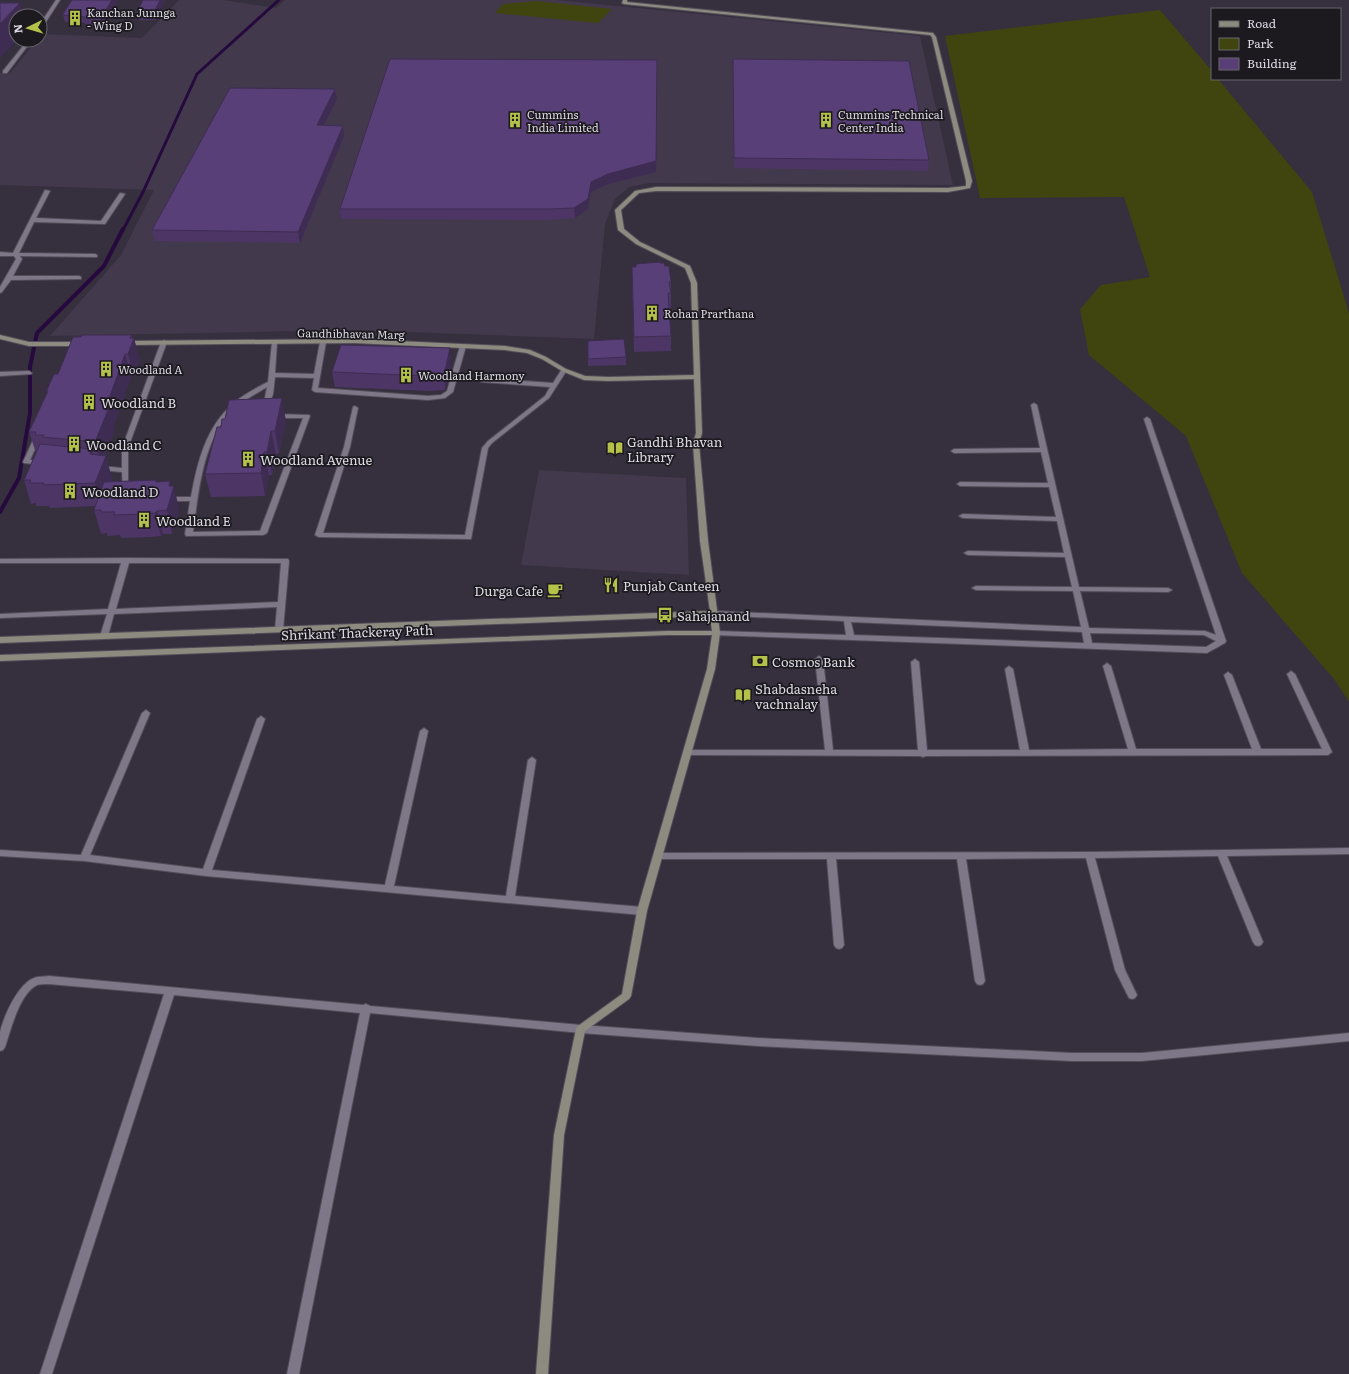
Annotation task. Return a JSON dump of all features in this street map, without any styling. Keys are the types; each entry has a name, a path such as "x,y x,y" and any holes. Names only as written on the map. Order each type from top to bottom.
{"street":[{"path":"48,13 58,0"},
{"path":"542,1374 559,1135 582,1029 626,996 642,911 711,669 716,633 704,541 696,444 699,433 694,283 688,267 638,243 621,230 618,210 637,192 656,189 948,190 968,187 970,181 936,43 931,34 624,2"},
{"path":"5,72 24,48"},
{"path":"15,254 47,191"},
{"path":"33,220 103,223 122,194"},
{"path":"0,254 95,256"},
{"path":"0,291 19,259 15,254"},
{"path":"9,278 79,278"},
{"path":"0,337 29,344 86,344"},
{"name":"Gandhibhavan Marg","path":"117,343 274,343 354,341 464,346 528,351 544,358 564,370 584,378 697,377"},
{"path":"125,498 125,448 164,342"},
{"path":"323,342 315,390 428,398 443,397 450,392 464,346"},
{"path":"270,383 233,406 221,421 208,444 198,476 188,534 264,533 307,416 264,416 270,394 274,343"},
{"path":"75,351 78,344"},
{"path":"355,408 347,446 319,536 468,537 485,448 490,442 547,397 564,370"},
{"path":"0,374 29,373"},
{"path":"271,375 317,376"},
{"path":"481,380 554,385"},
{"path":"1034,405 1089,646"},
{"path":"1147,419 1222,641"},
{"path":"39,434 26,462 49,464"},
{"path":"954,451 1044,450"},
{"path":"94,468 124,470"},
{"path":"960,484 1052,485"},
{"path":"163,500 194,499"},
{"path":"963,516 1060,519"},
{"path":"968,553 1069,555"},
{"path":"104,636 126,560"},
{"path":"0,561 285,561 279,630"},
{"path":"976,588 1168,590"},
{"path":"0,616 282,604"},
{"path":"714,613 1086,630 1205,633 1222,641"},
{"name":"Shrikant Thackeray Path","path":"0,640 714,613"},
{"path":"847,619 850,637"},
{"name":"Shrikant Thackeray Path","path":"0,658 667,633 716,633"},
{"path":"716,633 1207,650 1222,641"},
{"path":"819,659 829,753"},
{"path":"915,662 923,754"},
{"path":"1107,666 1134,753"},
{"path":"1009,669 1025,754"},
{"path":"687,753 1025,754 1328,752 1291,674"},
{"path":"1228,675 1258,753"},
{"path":"84,858 146,713"},
{"path":"206,872 261,719"},
{"path":"389,889 424,731"},
{"path":"510,899 532,760"},
{"path":"658,856 1090,855 1349,851"},
{"path":"1221,852 1258,942"},
{"path":"0,853 84,858 206,872 642,911"},
{"path":"961,855 980,981"},
{"path":"1090,855 1120,970 1132,996"},
{"path":"831,856 839,945"},
{"path":"0,1046 18,1001 25,989 36,981 49,980 582,1029 758,1042 1072,1057 1142,1057 1349,1037"},
{"path":"46,1374 170,992"},
{"path":"293,1374 366,1008"}],"shaded area":[{"path":"179,0 223,0 276,8 285,0 556,0 920,36 953,185 650,183 629,187 615,199 605,224 594,339 354,330 50,336 121,255 154,190 0,185 0,73 10,73 30,48 48,48 48,34 142,38"},
{"path":"539,470 686,478 689,575 521,565"}],"green space":[{"path":"537,1 612,9 598,23 495,13 503,4"},
{"path":"1160,10 1211,70 1211,80 1219,80 1312,192 1349,313 1349,702 1334,679 1242,573 1186,436 1089,355 1080,309 1101,285 1150,277 1124,197 980,198 945,36"}],"building":[{"path":"72,0 112,0 101,18 84,18 85,17 63,15"},
{"path":"143,0 160,0 154,12 137,12"},
{"path":"0,3 20,3 15,8 8,8 8,16 0,24"},
{"name":"Cummins India Limited","path":"390,59 657,60 656,161 608,174 591,182 588,199 574,208 340,209"},
{"name":"Cummins Technical Center India","path":"733,59 909,61 929,160 734,158"},
{"path":"230,88 335,89 317,125 343,126 298,232 152,230"},
{"name":"Rohan Prarthana","path":"664,263 665,266 669,266 671,293 668,293 671,336 634,337 632,267 636,267 636,264"},
{"path":"82,335 132,335 130,338 134,338 128,354 125,354 105,410 108,410 95,442 43,437 44,435 35,435 36,432 29,432 48,391 46,392 54,374 58,374 73,337 81,337"},
{"path":"624,339 626,357 588,359 588,341"},
{"path":"341,345 450,348 444,375 428,376 332,372"},
{"path":"282,398 275,431 271,431 267,452 264,452 261,473 205,474 217,427 221,427 222,419 225,419 229,400"},
{"path":"40,444 92,449 90,454 106,456 95,483 43,485 44,483 29,483 31,480 24,480"},
{"path":"156,480 156,482 170,481 169,486 174,486 167,510 145,514 114,515 115,512 101,512 101,510 94,510 104,482"}],"waterway":[{"path":"123,230 143,192 197,74 279,0"},
{"path":"0,512 19,478 30,413 30,367 37,333 104,266 123,229"}],"place":[{"name":"Kanchan Junnga - Wing D","path":"75,18"},
{"name":"Cummins India Limited","path":"515,120"},
{"name":"Cummins Technical Center India","path":"826,120"},
{"name":"Rohan Prarthana","path":"652,313"},
{"name":"Woodland A","path":"106,369"},
{"name":"Woodland Harmony","path":"406,375"},
{"name":"Woodland B","path":"89,402"},
{"name":"Woodland C","path":"74,444"},
{"name":"Gandhi Bhavan Library","path":"615,448"},
{"name":"Woodland Avenue","path":"248,459"},
{"name":"Woodland D","path":"70,491"},
{"name":"Woodland E","path":"144,520"},
{"name":"Punjab Canteen","path":"611,585"},
{"name":"Durga Cafe","path":"555,590"},
{"name":"Sahajanand","path":"665,615"},
{"name":"Cosmos Bank","path":"760,661"},
{"name":"Shabdasneha vachnalay","path":"743,695"}]}
